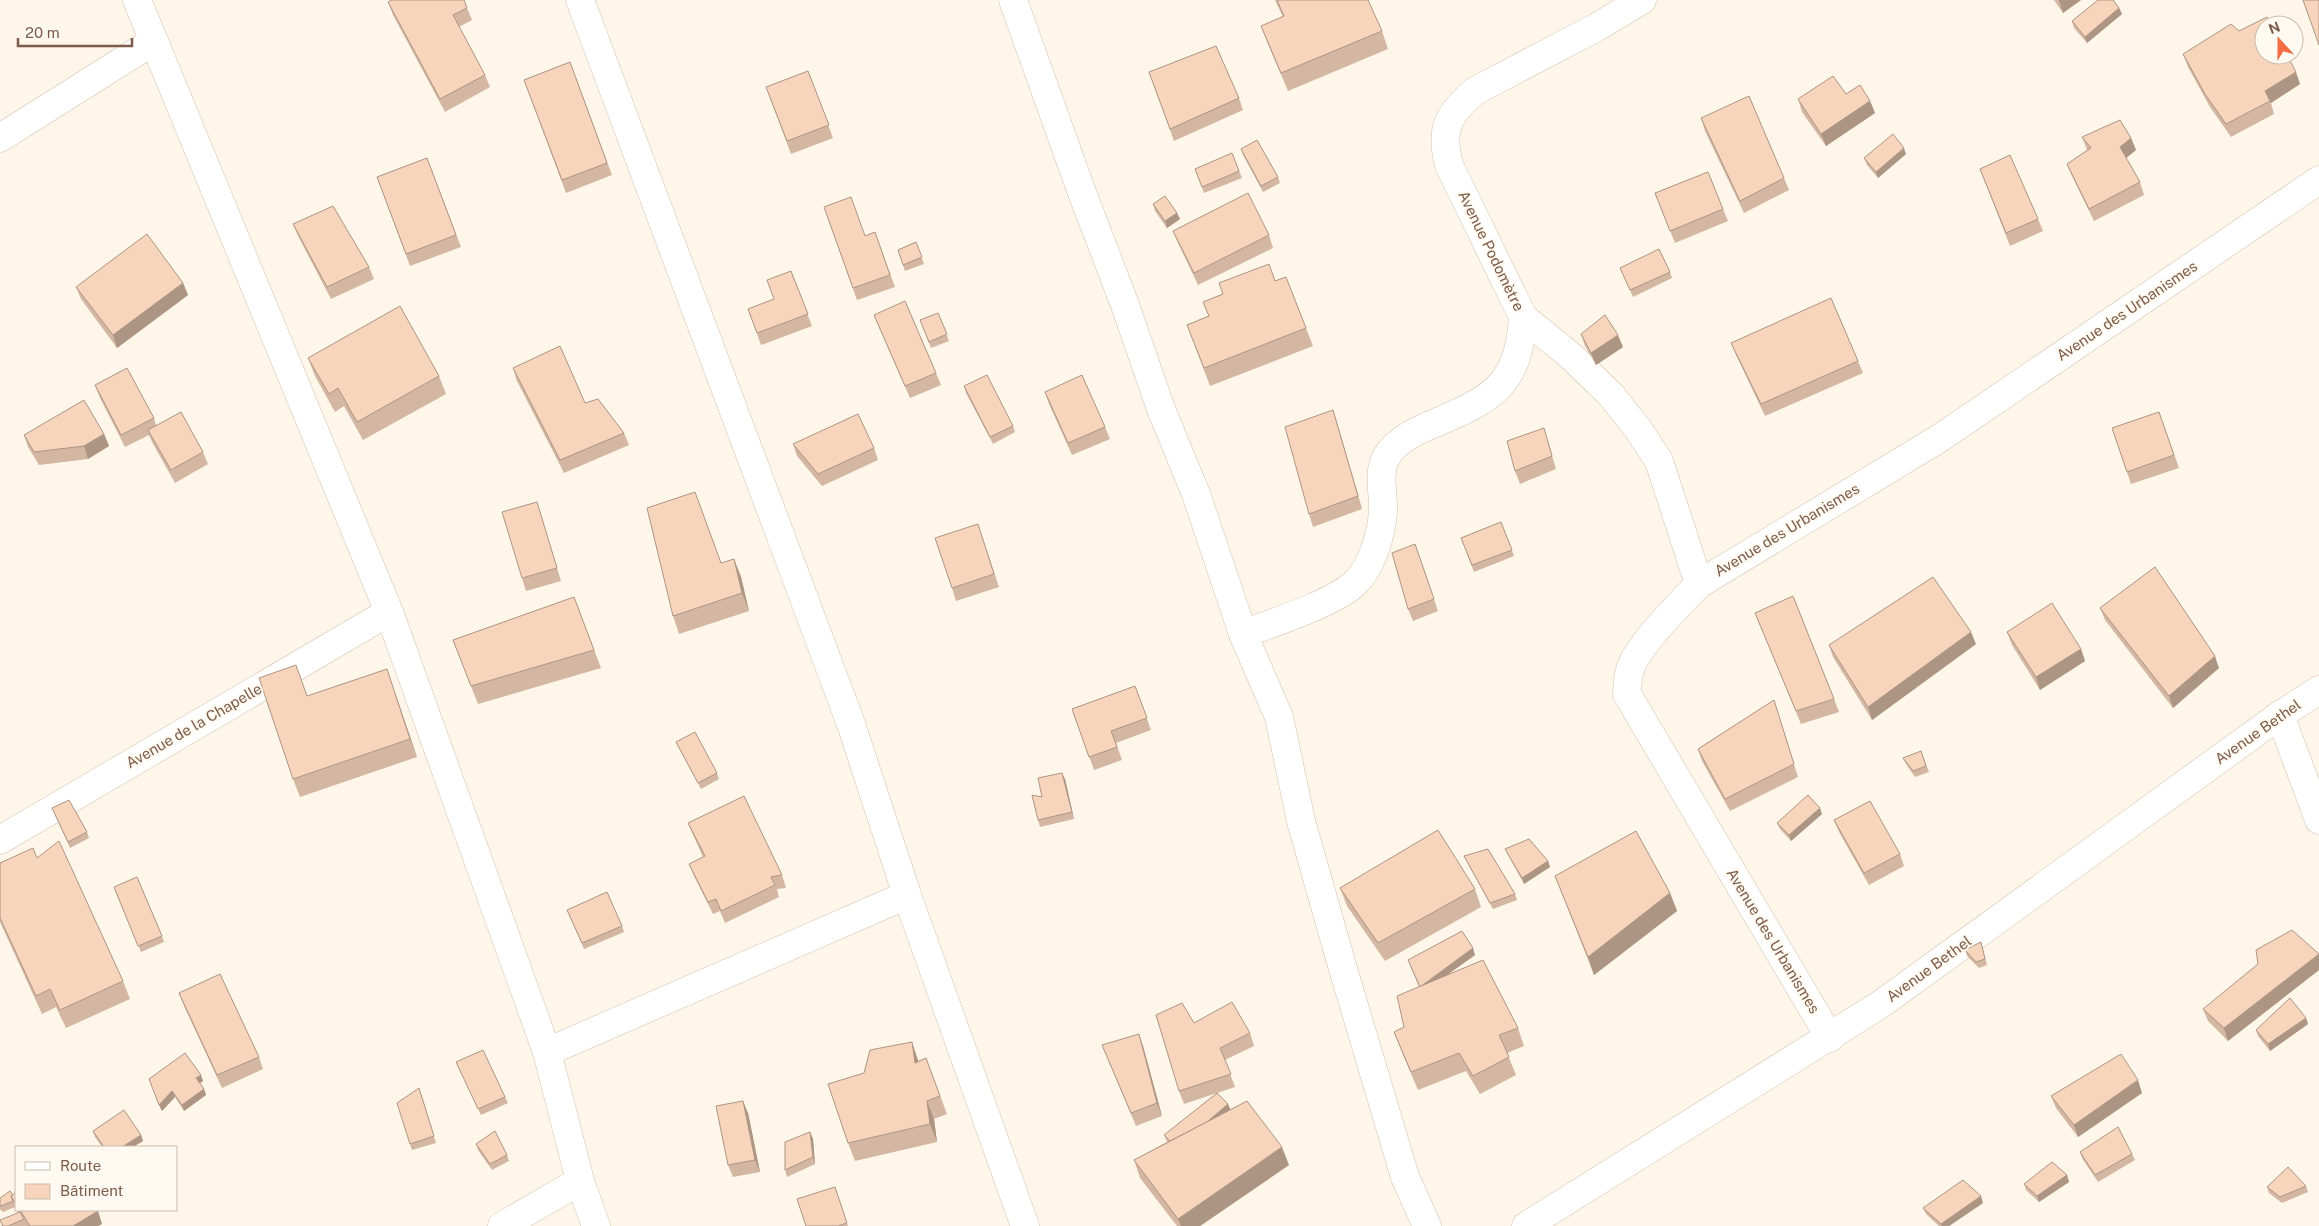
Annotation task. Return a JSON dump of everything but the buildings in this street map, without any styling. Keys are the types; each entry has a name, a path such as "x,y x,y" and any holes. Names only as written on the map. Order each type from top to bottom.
{"street":[{"path":"137,0 389,612 548,1052 580,1181 596,1226"},
{"path":"580,0 848,715 907,895 1025,1226"},
{"path":"1013,0 1081,190 1125,305 1161,409 1196,494 1243,634 1280,717 1301,821 1341,962 1405,1177 1427,1226"},
{"name":"Avenue Podomètre","path":"1642,0 1597,27 1475,92 1458,106 1450,120 1444,145 1449,166 1524,318 1572,357 1611,395 1638,429 1658,461 1699,584"},
{"path":"0,138 154,41"},
{"name":"Avenue des Urbanismes","path":"1830,1038 1627,694 1628,677 1634,660 1671,612 1699,584 1940,438 2319,180"},
{"path":"1243,634 1335,597 1354,584 1374,554 1383,512 1382,473 1386,456 1410,434 1478,403 1502,386 1515,362 1524,318"},
{"name":"Avenue de la Chapelle","path":"0,840 389,612"},
{"name":"Avenue Bethel","path":"1526,1226 1830,1038 1881,1004 2280,715 2319,690"},
{"path":"2280,715 2319,820"},
{"path":"548,1052 907,895"},
{"path":"502,1226 580,1181"}]}
